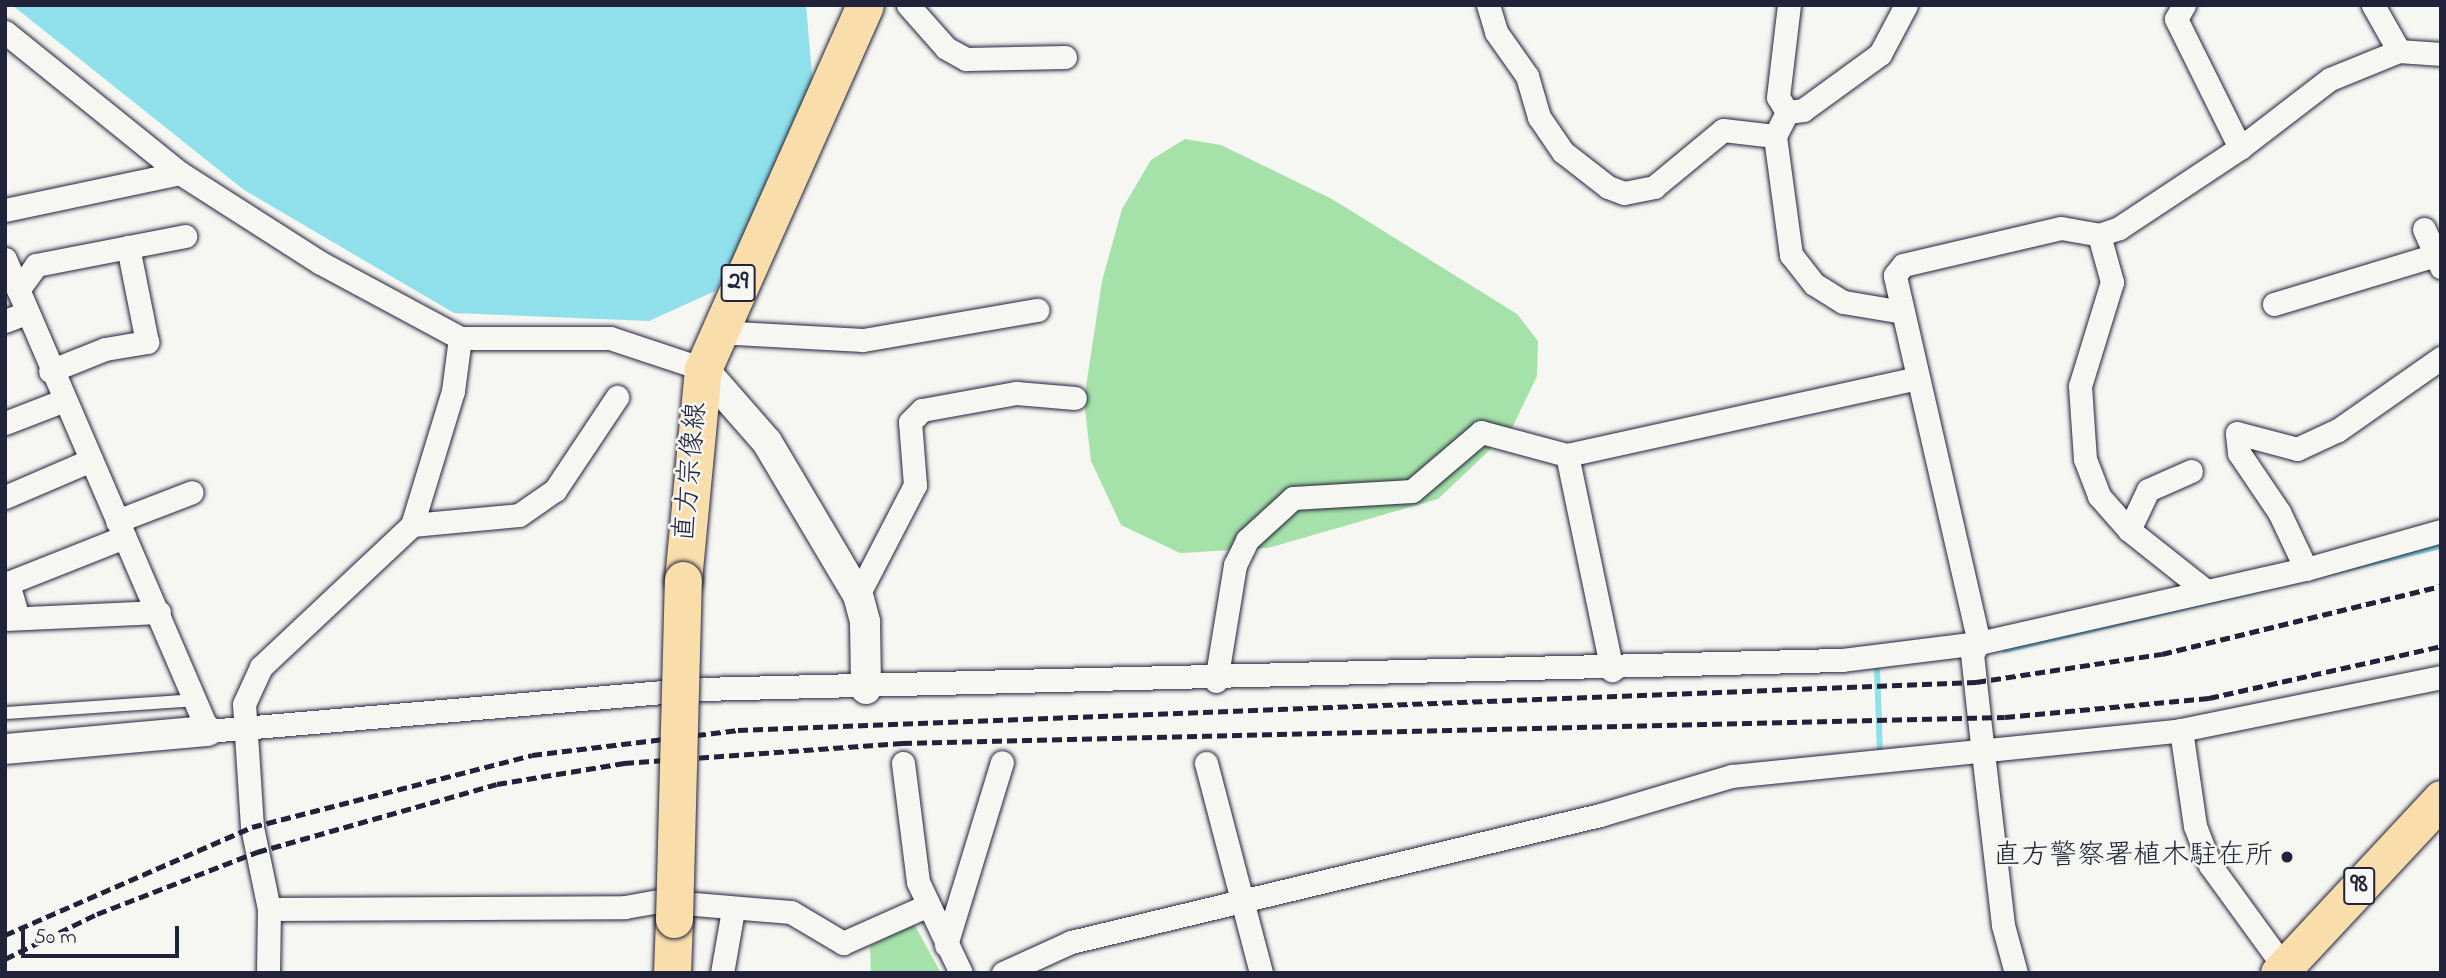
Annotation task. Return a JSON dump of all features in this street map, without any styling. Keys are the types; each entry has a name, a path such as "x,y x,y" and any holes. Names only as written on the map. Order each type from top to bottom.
{"main road":[{"name":"直方宗像線","path":"672,973 683,580 703,369 716,332 865,5"},
{"name":"98","path":"2281,970 2441,799"}],"street":[{"path":"908,5 946,48 966,59 1065,57"},
{"path":"1488,5 1496,32 1527,76 1539,117 1563,152 1608,187 1624,193 1654,187 1723,130 1775,136"},
{"path":"1787,112 1778,97 1788,5"},
{"path":"1787,112 1802,110 1880,54 1906,5"},
{"path":"2184,5 2176,19 2240,148"},
{"path":"2373,5 2399,51"},
{"path":"5,32 180,173 320,263 460,338 610,338 703,369 766,442 858,595 865,622 866,689"},
{"path":"2016,973 2003,925 1972,654 1979,643 1895,275 1903,265 2061,228 2099,235 2240,148 2330,79 2399,51 2441,54"},
{"path":"1787,112 1775,136 1791,255 1814,284 1843,302 1903,312"},
{"path":"5,210 180,173"},
{"path":"2274,304 2438,260 2424,229"},
{"path":"2099,235 2112,282 2080,386 2078,419 2099,496 2129,530 2206,591"},
{"path":"18,290 36,265 185,236"},
{"path":"50,371 105,349 147,342 128,247"},
{"path":"5,259 18,290 16,317 50,371 159,612 208,731"},
{"path":"716,332 863,340 1037,310"},
{"path":"268,973 270,909 252,827 244,704 261,667 412,525 453,391 460,338"},
{"path":"2306,569 2279,512 2239,453 2238,433 2297,449 2338,430 2441,358"},
{"path":"1216,681 1236,565 1247,540 1293,498 1412,491 1481,432 1567,455 1917,378"},
{"path":"858,595 915,485 910,422 922,410 1016,393 1074,398"},
{"path":"412,525 519,515 555,490 617,397"},
{"path":"5,423 62,401"},
{"path":"1567,455 1612,670"},
{"path":"5,497 91,460"},
{"path":"2129,530 2148,490 2191,471"},
{"path":"159,612 11,618 8,583 192,492"},
{"path":"5,749 701,689 866,689 1216,681 1612,670 1842,660 1979,643 2306,569 2441,531"},
{"path":"1003,973 1072,942 1732,776 1962,755 1983,746 2181,730 2441,677"},
{"path":"2181,730 2193,816 2210,865 2281,970"},
{"path":"946,945 1002,762"},
{"path":"903,763 909,843 926,906 961,973"},
{"path":"1206,763 1261,973"},
{"path":"270,909 625,907 659,901 733,910 791,912 842,943 926,906"},
{"path":"722,973 733,910"}],"lane":[{"path":"5,713 195,700"}],"green space":[{"path":"1185,139 1221,145 1332,199 1517,314 1538,341 1537,376 1511,430 1438,499 1268,548 1180,553 1121,525 1091,461 1084,400 1102,281 1122,209 1151,160"},
{"path":"914,924 941,973 871,973 870,946"}],"water":[{"path":"12,5 806,5 814,98 779,179 715,291 649,321 454,313 244,190"}],"waterway":[{"path":"2005,650 2441,546"},
{"path":"1877,668 1880,754"}],"railway":[{"path":"5,935 252,827 532,755 738,730 1976,682 2162,654 2441,586"},
{"path":"5,959 97,914 257,852 497,784 624,763 902,743 2005,717 2209,698 2441,646"}],"place":[{"name":"直方警察署植木駐在所","path":"2287,857"}]}
